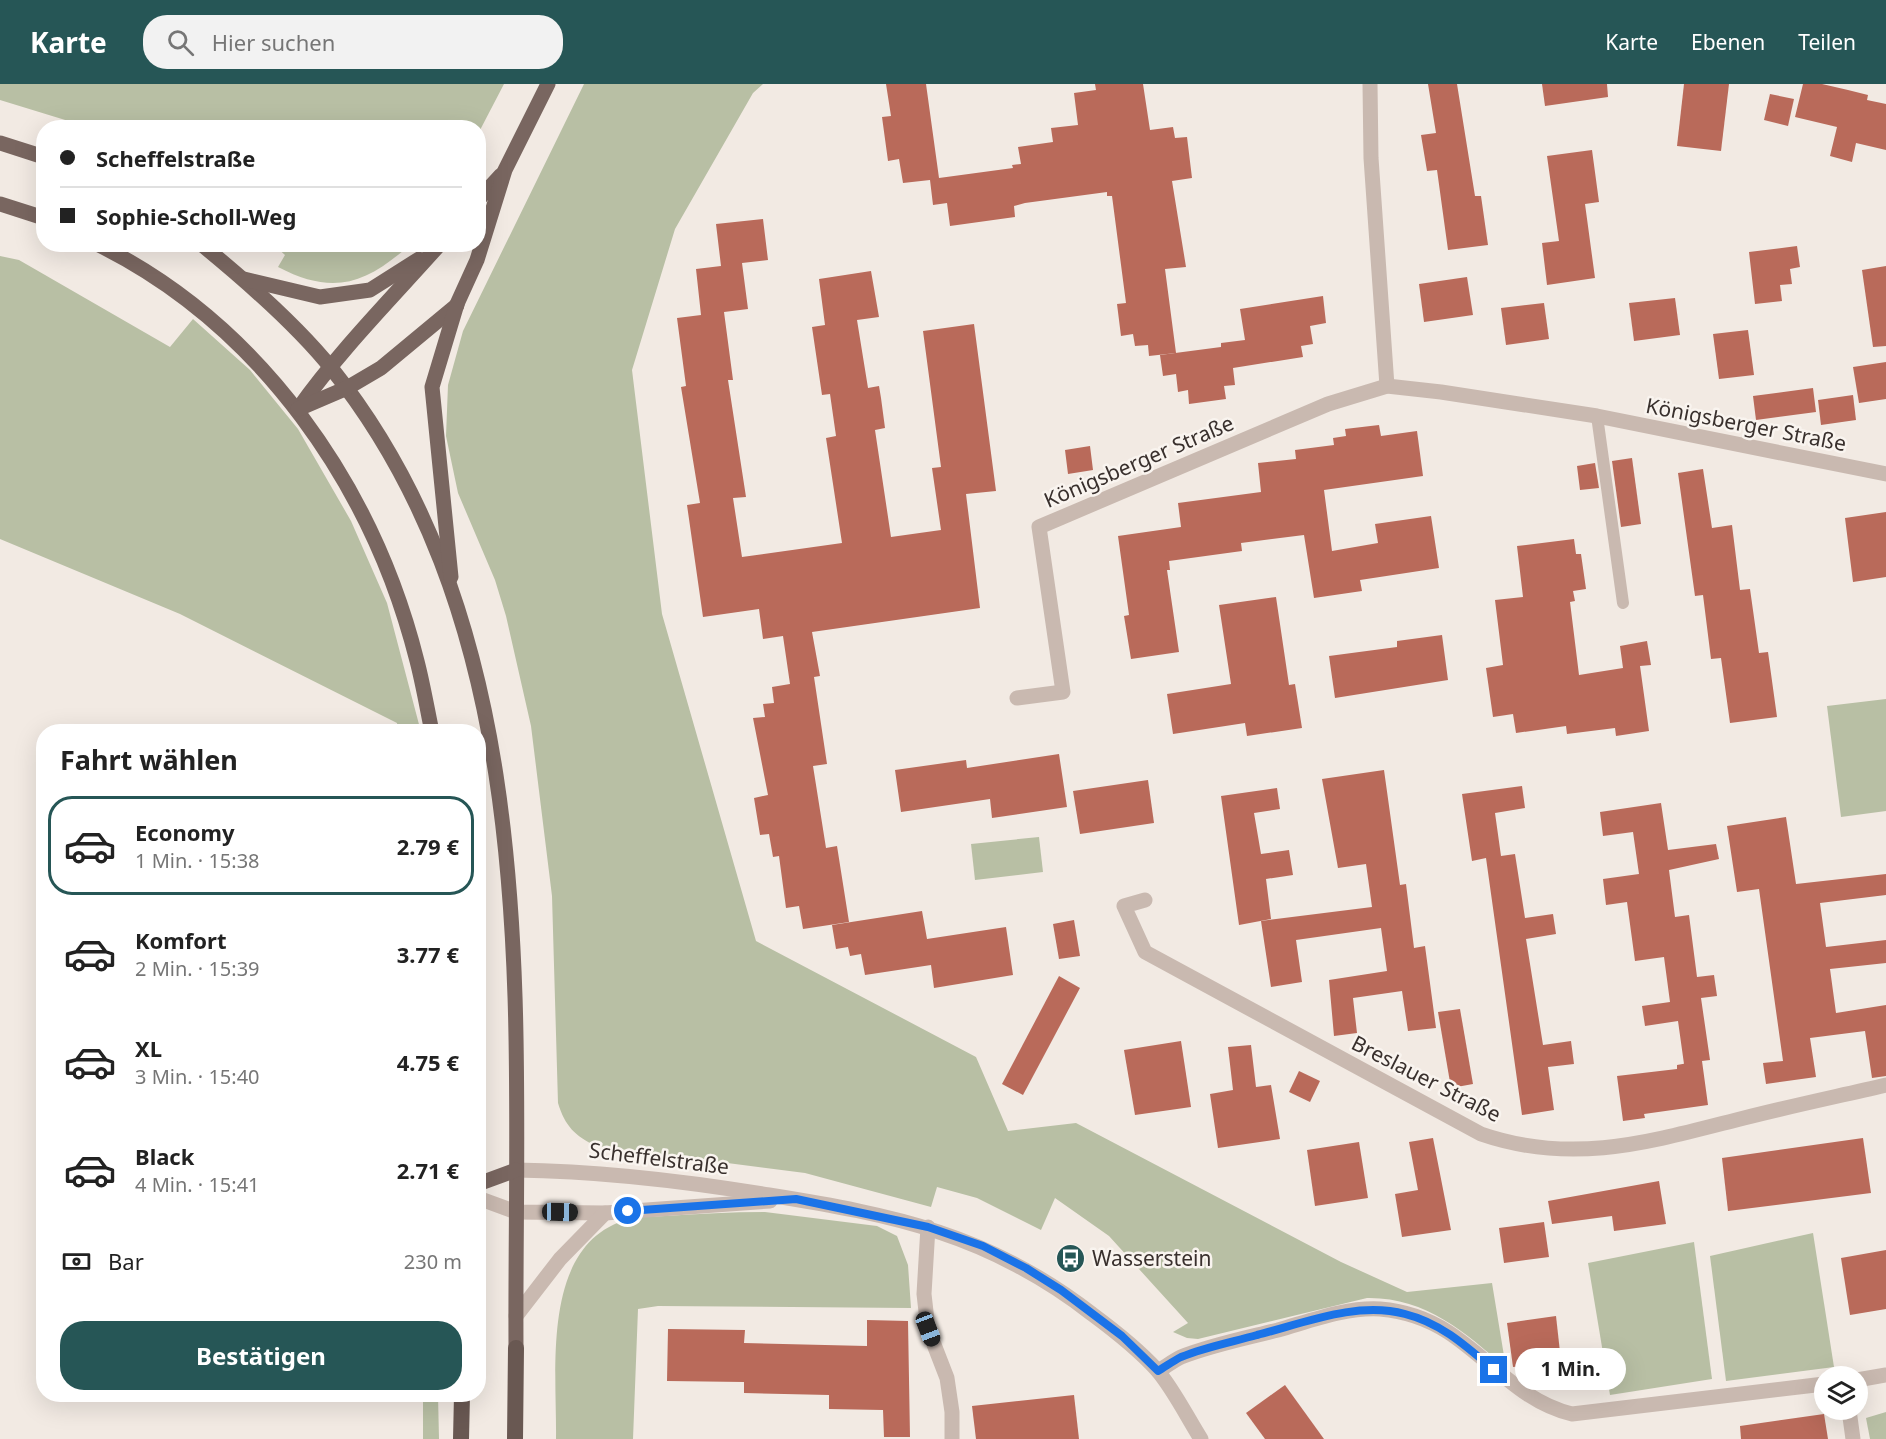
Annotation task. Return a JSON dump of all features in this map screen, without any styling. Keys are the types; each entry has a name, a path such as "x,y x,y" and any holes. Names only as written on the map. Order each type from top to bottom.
{"highway":[{"path":"515,1439 516,1348"},
{"path":"462,1402 462,1439"}],"main road":[{"path":"486,231 505,170 548,84"},
{"path":"0,142 36,154"},
{"path":"486,191 505,170"},
{"path":"0,204 36,216"},
{"path":"113,252 209,318 261,366 298,409 348,487 386,569 417,659 430,724"},
{"path":"211,252 244,279 329,365 363,410 410,492 453,591 472,656 491,742 504,830 513,949 516,1348"},
{"path":"244,279 320,297 370,290 430,252"},
{"path":"298,409 329,365 433,252"},
{"path":"453,591 432,387 458,304 479,252"},
{"path":"298,409 347,388 381,368 458,304"},
{"path":"486,1181 516,1170"}],"street":[{"path":"1370,84 1371,158 1387,386"},
{"name":"Königsberger Straße","path":"1017,698 1063,692 1039,527 1328,404 1387,386 1597,416 1886,474"},
{"name":"Breslauer Straße","path":"1145,900 1125,906 1145,952 1481,1134 1505,1142 1552,1150 1584,1151 1630,1146 1886,1085"},
{"name":"Scheffelstraße","path":"516,1170 573,1171 676,1179 796,1199 928,1227 983,1246 1026,1268 1061,1290 1113,1330 1158,1371 1201,1439"},
{"name":"Scheffelstraße","path":"486,1201 516,1212 604,1213 796,1199"},
{"path":"516,1316 560,1259 604,1213"},
{"path":"928,1227 924,1294 928,1329 947,1378 952,1412 952,1439"},
{"path":"1158,1371 1180,1358 1230,1342 1348,1311 1379,1309 1404,1313 1431,1322 1450,1334 1530,1397 1553,1410 1572,1414 1814,1385"},
{"path":"1868,1378 1886,1375"},
{"path":"1850,1420 1853,1439"}],"lane":[{"path":"1597,416 1623,603"}],"green space":[{"path":"0,84 504,84 485,120 65,120 0,100"},
{"path":"584,84 763,84 753,93 675,229 632,370 662,614 756,941 976,1057 1008,1131 1076,1123 1341,1262 1407,1292 1492,1283 1506,1368 1443,1319 1407,1303 1388,1299 1367,1298 1198,1339 1187,1338 1173,1332 1188,1323 1109,1236 1055,1198 1041,1230 977,1198 937,1187 931,1207 805,1173 596,1146 582,1138 568,1124 558,1103 552,896 531,726 506,616 495,580 458,493 446,436 448,385 463,331"},
{"path":"282,252 401,252 363,277 348,282 333,283 298,276 278,267 285,255"},
{"path":"0,256 19,260 170,347 193,319 250,370 298,429 351,521 387,603 419,724 397,724 180,614 0,539"},
{"path":"1886,699 1886,811 1841,817 1827,706"},
{"path":"1039,837 1043,872 975,880 971,844"},
{"path":"765,1212 877,1226 897,1236 908,1265 911,1308 658,1306 638,1309 633,1439 556,1439 556,1345 560,1312 567,1281 580,1254 600,1232 629,1219 642,1217"},
{"path":"1813,1233 1834,1366 1814,1366 1814,1370 1726,1381 1710,1256"},
{"path":"1694,1242 1712,1379 1610,1395 1588,1263"},
{"path":"423,1402 438,1402 439,1439 423,1439"},
{"path":"1886,1412 1886,1439 1870,1439 1866,1420"}],"building":[{"path":"886,84 926,84 939,178 1013,168 1012,165 1021,164 1018,147 1053,142 1051,128 1078,125 1074,93 1096,90 1095,84 1143,84 1150,130 1173,127 1175,138 1187,137 1192,178 1172,181 1186,267 1165,269 1176,353 1149,356 1148,345 1135,346 1133,334 1121,336 1117,304 1126,303 1112,196 1107,196 1107,192 1025,203 1014,206 1015,217 950,226 947,203 933,205 930,180 903,183 899,159 888,161 882,117 891,116"},
{"path":"1428,84 1457,84 1475,196 1481,196 1488,245 1448,250 1437,170 1427,171 1421,135 1436,133"},
{"path":"1542,84 1607,84 1608,97 1545,106"},
{"path":"1684,84 1729,84 1721,151 1677,146"},
{"path":"1803,84 1822,84 1848,90 1868,95 1867,100 1886,104 1886,150 1856,143 1852,162 1830,156 1837,127 1795,117"},
{"path":"1770,94 1794,99 1788,126 1764,120"},
{"path":"1592,150 1599,202 1585,204 1595,278 1547,285 1542,243 1559,241 1547,156"},
{"path":"763,219 768,260 742,263 748,309 724,312 733,380 728,380 746,497 733,498 742,557 842,543 826,438 836,436 830,394 822,395 812,327 825,325 819,279 871,271 879,317 857,320 868,388 879,386 881,398 885,428 875,430 891,537 941,530 932,468 941,467 923,331 974,324 996,491 966,494 980,608 812,632 820,676 814,677 827,764 813,766 826,848 837,846 849,922 803,929 799,906 786,908 779,856 773,857 769,834 760,835 754,798 768,795 753,718 765,717 763,704 774,703 772,687 790,684 783,636 763,639 759,609 703,617 687,505 700,503 681,387 686,386 677,318 701,315 696,269 721,266 716,224"},
{"path":"1797,246 1800,267 1790,269 1792,284 1780,285 1782,301 1755,304 1749,252"},
{"path":"1886,266 1886,346 1873,347 1862,270"},
{"path":"1467,277 1473,315 1424,322 1419,284"},
{"path":"1323,296 1326,323 1310,326 1313,344 1301,346 1303,357 1233,368 1235,385 1224,386 1226,399 1189,404 1188,390 1178,392 1176,374 1163,376 1160,355 1221,347 1221,343 1245,340 1240,309"},
{"path":"1675,298 1680,335 1634,341 1629,303"},
{"path":"1544,303 1549,339 1506,345 1501,308"},
{"path":"1748,330 1754,375 1719,379 1713,334"},
{"path":"1886,362 1886,399 1859,403 1853,367"},
{"path":"1813,388 1816,412 1756,420 1753,396"},
{"path":"1853,395 1856,420 1821,425 1818,400"},
{"path":"1379,425 1381,436 1417,431 1423,476 1324,490 1332,551 1378,543 1375,524 1431,516 1439,568 1360,580 1362,591 1314,598 1304,535 1241,543 1242,551 1169,561 1170,570 1167,570 1179,652 1131,659 1124,616 1129,615 1118,536 1181,527 1178,503 1261,492 1258,463 1296,459 1295,450 1334,445 1333,438 1346,436 1345,429"},
{"path":"1090,446 1093,470 1068,474 1065,450"},
{"path":"1632,458 1641,524 1621,527 1612,461"},
{"path":"1595,463 1599,488 1580,490 1577,466"},
{"path":"1703,469 1712,528 1732,525 1740,590 1750,589 1759,653 1768,652 1777,717 1730,723 1721,658 1711,659 1703,595 1695,596 1678,473"},
{"path":"1886,512 1886,577 1853,582 1845,518"},
{"path":"1574,539 1576,554 1581,554 1586,589 1573,591 1575,601 1570,602 1579,675 1623,668 1620,646 1647,641 1651,665 1640,666 1649,731 1616,736 1615,728 1567,734 1566,726 1516,733 1513,714 1493,717 1486,668 1503,665 1495,600 1523,597 1517,546"},
{"path":"1276,597 1289,685 1295,684 1302,728 1247,736 1245,723 1173,734 1167,694 1231,684 1219,605"},
{"path":"1442,635 1448,680 1335,698 1329,656 1397,647 1397,641"},
{"path":"1059,754 1067,807 992,818 990,799 901,812 895,770 966,760 967,768"},
{"path":"1384,770 1400,885 1406,884 1414,948 1425,946 1436,1028 1408,1031 1402,991 1353,998 1357,1033 1334,1036 1329,980 1387,971 1381,928 1296,940 1302,982 1271,987 1261,921 1372,907 1366,864 1338,868 1322,779"},
{"path":"1148,780 1154,823 1080,834 1073,791"},
{"path":"1522,786 1525,808 1495,813 1501,856 1515,854 1525,918 1553,914 1556,934 1526,939 1543,1045 1571,1041 1574,1064 1548,1067 1554,1110 1522,1115 1486,858 1472,861 1462,794"},
{"path":"1277,788 1280,809 1254,813 1261,854 1289,850 1293,875 1266,879 1271,919 1239,925 1221,796"},
{"path":"1661,803 1668,850 1716,844 1719,859 1669,870 1675,917 1689,915 1697,977 1714,975 1717,996 1701,998 1710,1060 1702,1061 1708,1105 1644,1114 1645,1118 1623,1121 1617,1076 1677,1069 1677,1065 1684,1064 1678,1021 1645,1026 1642,1006 1670,1002 1664,957 1635,961 1627,902 1606,905 1603,879 1639,874 1633,832 1603,836 1600,812"},
{"path":"1786,817 1796,884 1886,874 1886,895 1820,903 1826,947 1886,940 1886,963 1830,969 1836,1013 1886,1005 1886,1076 1872,1078 1865,1031 1810,1038 1816,1077 1766,1084 1763,1063 1783,1061 1759,889 1737,892 1727,826"},
{"path":"922,911 927,939 1006,927 1013,975 934,988 931,965 865,975 861,954 850,956 848,947 836,949 832,925"},
{"path":"1074,920 1080,956 1059,959 1053,924"},
{"path":"1059,976 1080,988 1023,1095 1002,1084"},
{"path":"1460,1009 1473,1084 1451,1088 1438,1012"},
{"path":"1181,1041 1191,1107 1135,1115 1124,1050"},
{"path":"1251,1045 1256,1087 1271,1085 1280,1139 1218,1148 1210,1094 1233,1090 1228,1047"},
{"path":"1299,1071 1320,1081 1310,1102 1289,1092"},
{"path":"1433,1138 1451,1230 1402,1237 1395,1194 1418,1190 1409,1142"},
{"path":"1863,1138 1871,1193 1728,1211 1722,1158"},
{"path":"1359,1142 1368,1198 1315,1206 1307,1150"},
{"path":"1659,1181 1666,1224 1614,1231 1612,1216 1552,1224 1548,1201"},
{"path":"1544,1222 1549,1257 1504,1263 1499,1228"},
{"path":"1886,1250 1886,1309 1850,1315 1841,1258"},
{"path":"1556,1316 1561,1361 1513,1367 1507,1323"},
{"path":"867,1320 908,1321 910,1437 884,1437 883,1410 829,1409 829,1395 744,1393 744,1382 667,1381 668,1329 745,1330 744,1343 867,1346"},
{"path":"1285,1385 1324,1439 1265,1439 1246,1413"},
{"path":"1074,1395 1079,1439 976,1439 972,1406"},
{"path":"1814,1415 1814,1420 1825,1420 1828,1439 1741,1439 1740,1426"}],"place":[{"name":"Wasserstein","path":"1071,1259"}],"route":[{"path":"628,1211 796,1199 928,1227 983,1246 1026,1268 1061,1290 1122,1336 1158,1371 1180,1358 1230,1342 1348,1311 1379,1309 1404,1313 1431,1322 1450,1334 1494,1370"}]}
